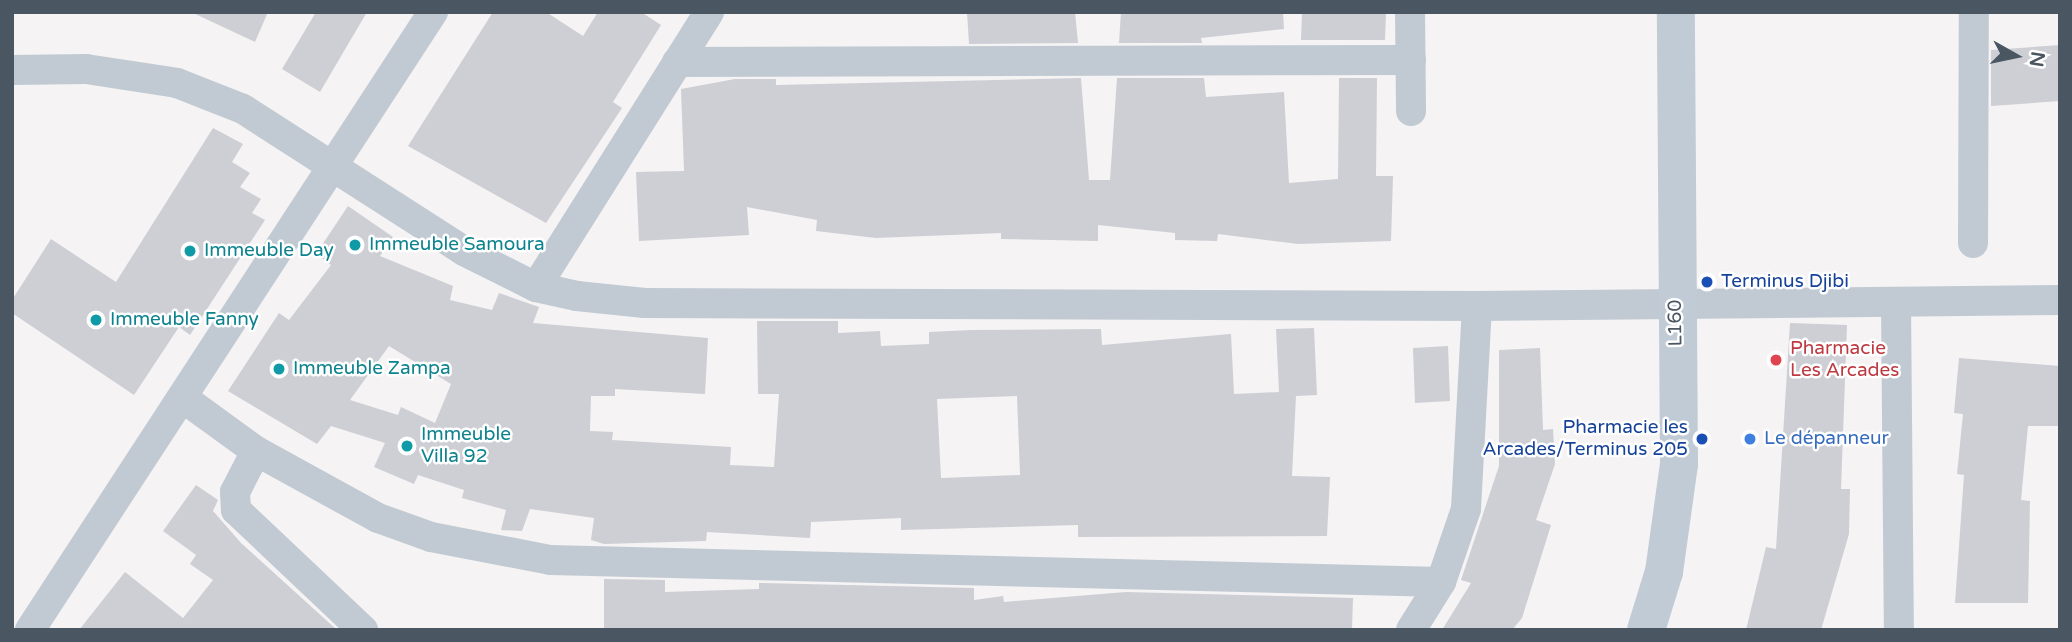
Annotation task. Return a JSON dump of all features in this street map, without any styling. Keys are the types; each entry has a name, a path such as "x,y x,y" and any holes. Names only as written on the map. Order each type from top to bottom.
{"street":[{"path":"30,630 433,12"},
{"path":"536,287 709,12"},
{"path":"1410,12 1411,111"},
{"name":"L160","path":"1646,630 1664,572 1679,464 1676,12"},
{"path":"1973,243 1974,12"},
{"path":"677,62 1411,60"},
{"path":"12,70 86,69 177,83 243,109 329,169 536,287 645,303 1477,306 2060,300"},
{"path":"1896,302 1899,630"},
{"path":"1411,630 1441,582 1465,509 1472,460 1477,306"},
{"path":"183,398 256,451 388,522 431,537 571,563 1441,582"},
{"path":"256,451 235,492 236,510 363,630"}],"building":[{"path":"191,12 268,12 255,42"},
{"path":"316,12 367,12 320,92 282,69"},
{"path":"493,12 546,12 583,36 598,12 641,12 661,25 613,102 622,108 546,223 408,146"},
{"path":"967,12 1075,12 1078,43 969,44"},
{"path":"1121,12 1283,12 1284,29 1201,38 1202,43 1119,43"},
{"path":"1302,12 1386,12 1385,40 1301,40"},
{"path":"2060,45 2060,101 1991,106 1991,50"},
{"path":"1081,78 1089,180 1110,180 1117,78 1204,78 1206,97 1284,92 1289,183 1338,179 1339,78 1377,78 1376,176 1393,176 1391,241 1298,244 1218,234 1217,241 1175,240 1175,233 1098,225 1098,241 1001,239 1001,233 876,238 816,231 817,220 747,207 749,235 639,241 636,172 684,171 681,89 735,79 776,79 776,85"},
{"path":"213,128 243,144 232,162 250,173 240,187 261,199 252,213 265,220 190,335 179,327 134,395 12,313 12,300 51,239 116,282"},
{"path":"348,206 393,237 380,256 453,286 450,300 492,310 499,293 539,307 533,323 708,338 705,394 615,389 615,396 591,396 590,431 613,432 612,440 731,447 730,465 774,467 779,394 758,394 757,321 838,321 838,333 880,331 881,346 929,344 929,332 971,330 1101,329 1102,345 1231,334 1234,394 1279,392 1276,329 1314,328 1317,395 1296,396 1292,476 1330,477 1327,536 1078,537 1078,525 901,530 901,518 811,522 810,538 707,532 706,541 604,544 591,540 594,518 530,509 522,531 501,530 506,510 462,498 464,490 418,475 414,484 374,467 385,443 331,426 317,444 228,391 279,313 289,320 331,265 316,254","holes":["389,346 451,384 435,423 401,407 398,415 350,400","1017,396 1020,475 941,478 937,399"]},
{"path":"1790,323 1847,325 1841,489 1850,489 1849,534 1821,630 1746,630 1766,547 1776,549"},
{"path":"1448,346 1450,401 1415,403 1413,348"},
{"path":"1540,348 1543,430 1553,429 1555,464 1536,520 1551,525 1522,618 1512,630 1442,630 1471,583 1461,580 1499,466 1499,350"},
{"path":"1959,358 2060,366 2060,426 2028,426 2021,500 2030,501 2028,603 1955,603 1964,475 1957,474 1963,414 1954,413"},
{"path":"196,485 218,500 213,511 241,543 337,630 79,630 125,572 183,618 213,580 190,564 196,555 163,531"},
{"path":"604,579 665,580 665,592 759,589 759,583 974,588 974,600 1003,596 1004,602 1126,592 1353,598 1352,630 604,630"}],"place":[{"name":"Immeuble Samoura","path":"355,245"},
{"name":"Immeuble Day","path":"190,251"},
{"name":"Terminus Djibi","path":"1707,282"},
{"name":"Immeuble Fanny","path":"96,320"},
{"name":"Pharmacie Les Arcades","path":"1776,360"},
{"name":"Immeuble Zampa","path":"279,369"},
{"name":"Pharmacie les Arcades/Terminus 205","path":"1702,439"},
{"name":"Le dépanneur","path":"1750,439"},
{"name":"Immeuble Villa 92","path":"407,446"}]}
